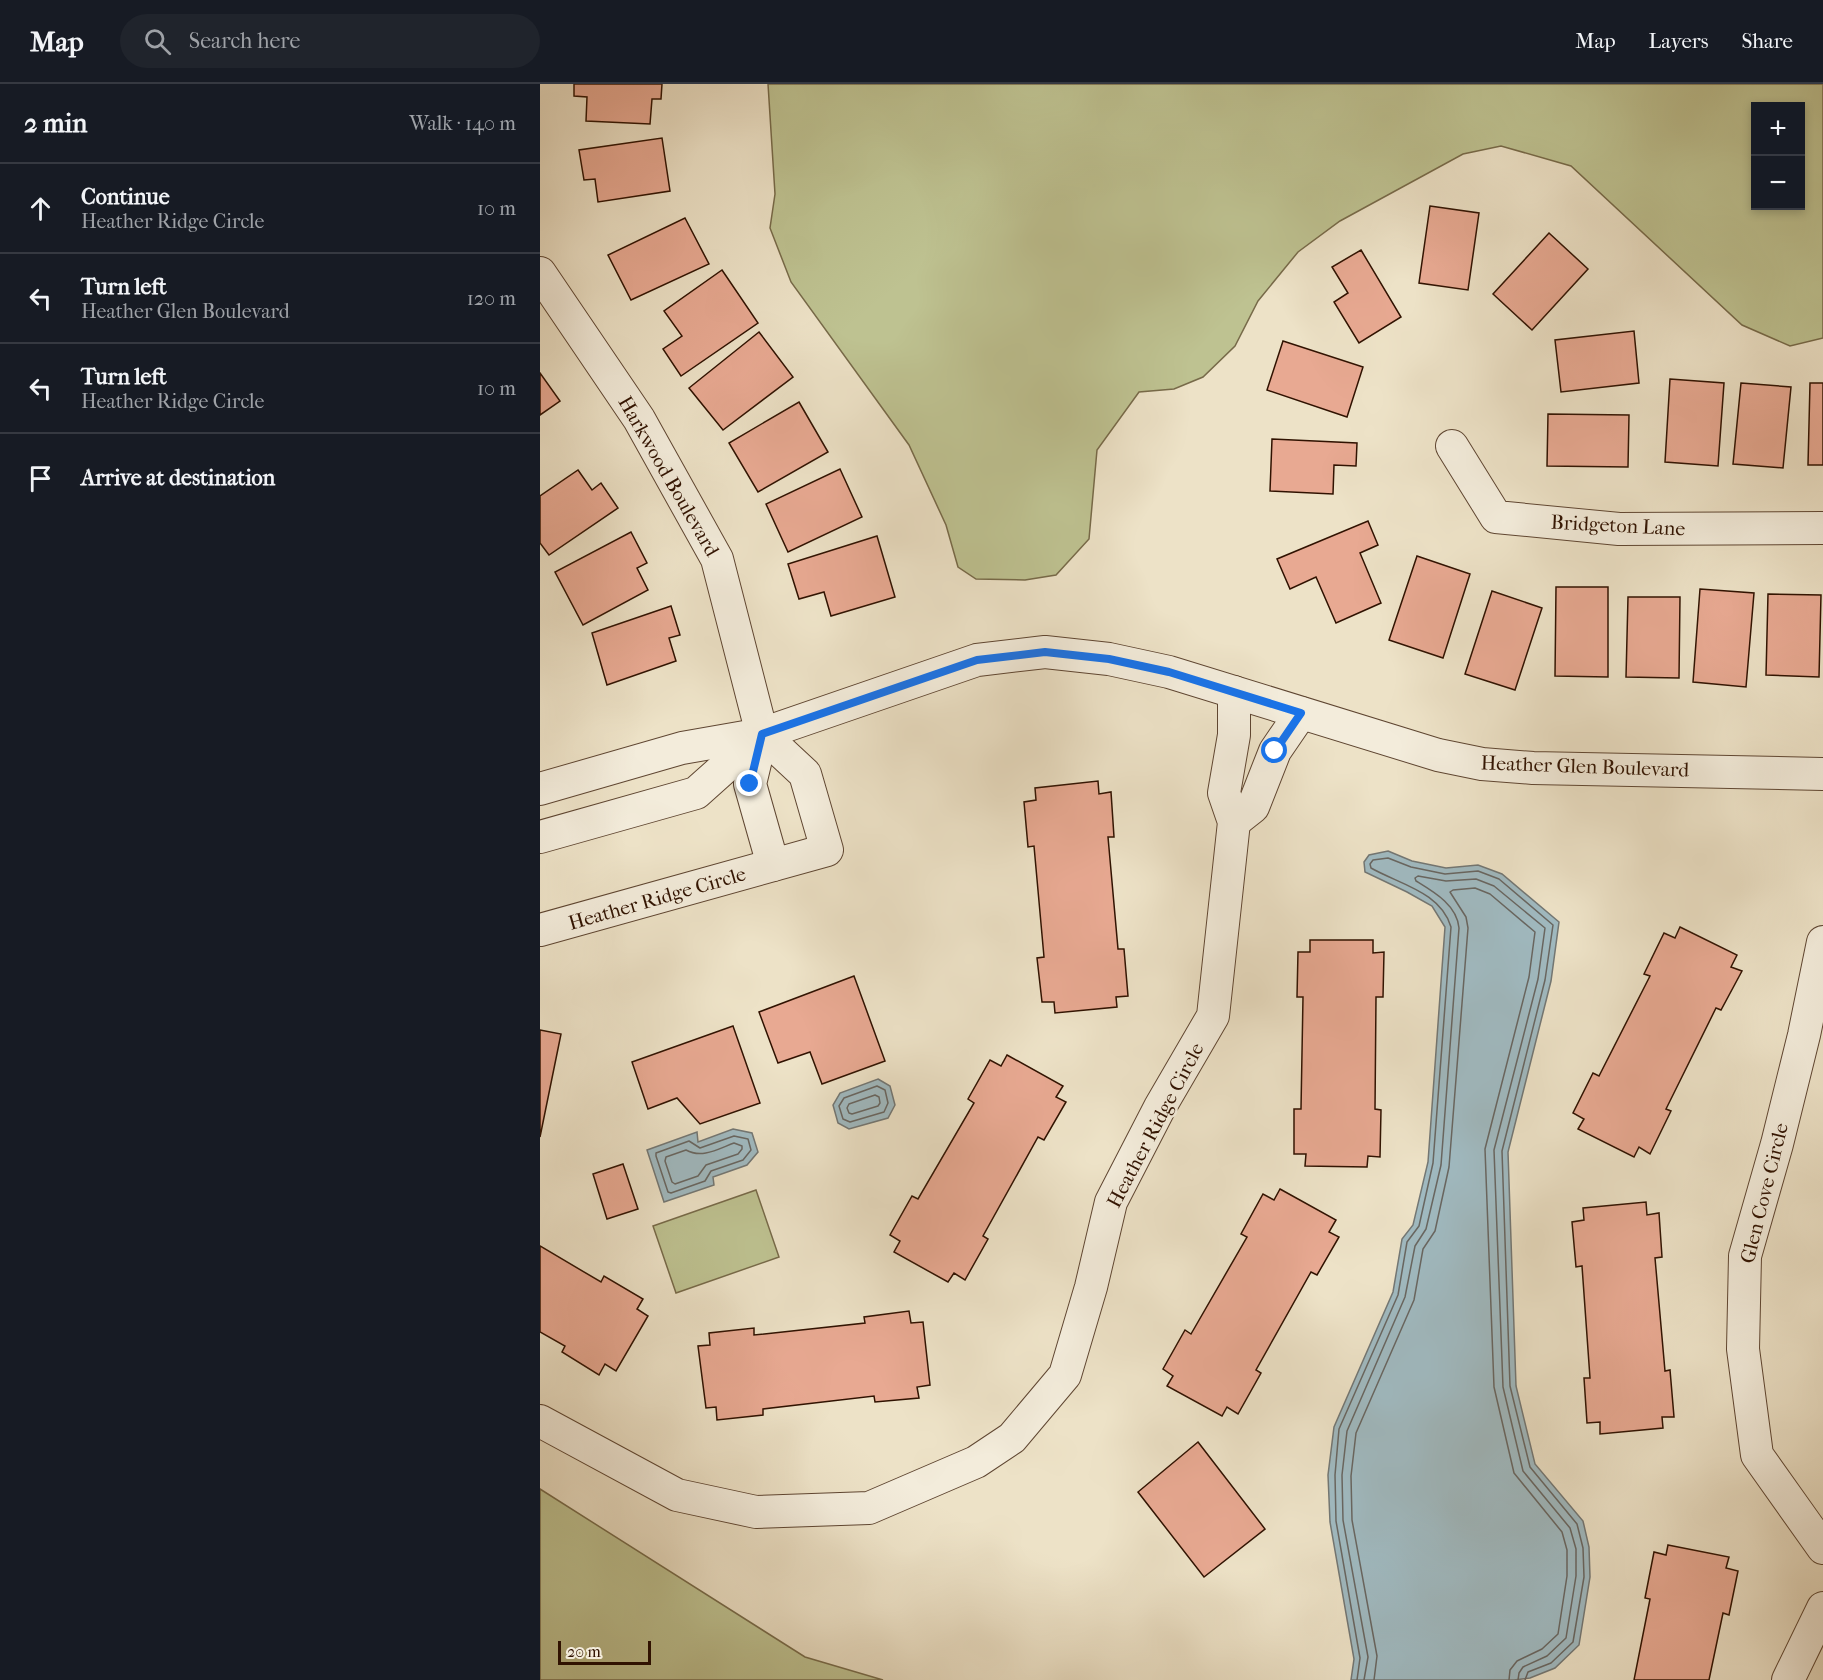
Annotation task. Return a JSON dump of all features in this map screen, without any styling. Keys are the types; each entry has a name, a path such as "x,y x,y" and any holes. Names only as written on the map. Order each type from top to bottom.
{"street":[{"name":"Harkwood Boulevard","path":"540,273 639,419 717,559 762,734"},
{"name":"Bridgeton Lane","path":"1452,446 1496,517 1619,529 1823,528"},
{"name":"Heather Glen Boulevard","path":"540,789 682,748 762,734 977,660 1045,652 1109,659 1169,672 1438,755 1482,764 1533,768 1823,774"},
{"name":"Heather Ridge Circle","path":"540,1421 677,1496 756,1512 869,1508 976,1462 1012,1438 1065,1375 1091,1287 1111,1202 1160,1107 1213,1016 1234,822 1224,793 1234,735 1234,692"},
{"path":"1234,822 1253,807 1275,751 1301,713"},
{"name":"Heather Glen Boulevard","path":"540,837 696,793 762,734"},
{"name":"Heather Ridge Circle","path":"540,930 827,850 805,774 762,734 750,784 773,865"},
{"name":"Glen Cove Circle","path":"1823,942 1814,1035 1777,1144 1745,1256 1743,1349 1757,1455 1823,1548"},
{"path":"1788,1680 1823,1608"}],"green space":[{"path":"768,84 1823,84 1823,338 1790,346 1742,325 1571,166 1501,146 1463,154 1340,221 1298,252 1258,301 1235,346 1203,377 1174,389 1139,392 1097,450 1089,539 1056,575 1025,580 976,579 958,567 946,525 909,445 791,282 770,228 775,194"},
{"path":"756,1190 779,1257 676,1293 653,1226"},
{"path":"540,1489 805,1657 883,1680 540,1680"}],"water":[{"path":"1388,851 1412,861 1446,868 1478,865 1502,874 1559,922 1551,981 1508,1152 1516,1386 1535,1464 1583,1521 1589,1547 1590,1577 1579,1645 1555,1668 1530,1678 1514,1680 1351,1680 1354,1659 1330,1522 1328,1475 1334,1427 1393,1292 1402,1239 1413,1225 1428,1162 1445,927 1432,906 1365,872 1364,862 1369,855"},
{"path":"878,1079 890,1086 895,1105 888,1118 849,1129 838,1123 833,1105 840,1093"},
{"path":"733,1129 752,1133 758,1152 747,1165 713,1177 714,1185 664,1202 647,1150 697,1132 698,1142"}],"building":[{"path":"574,84 662,84 661,99 652,99 650,124 586,121 587,97 574,96"},
{"path":"662,138 670,191 598,202 595,179 584,180 579,150"},
{"path":"1430,206 1479,213 1468,290 1419,283"},
{"path":"685,218 709,264 631,300 608,255"},
{"path":"1549,233 1588,269 1532,330 1493,294"},
{"path":"1361,250 1401,317 1359,343 1334,302 1348,293 1332,267"},
{"path":"722,270 758,323 681,376 663,349 682,336 664,311"},
{"path":"1634,331 1639,383 1561,392 1555,340"},
{"path":"759,332 793,377 723,430 689,388"},
{"path":"1283,341 1363,367 1347,417 1267,390"},
{"path":"540,373 560,401 540,415"},
{"path":"1670,379 1724,383 1718,466 1665,462"},
{"path":"1741,383 1791,387 1783,468 1733,464"},
{"path":"1810,383 1823,383 1823,465 1808,465"},
{"path":"799,402 828,452 758,492 729,443"},
{"path":"1548,414 1629,415 1628,467 1547,466"},
{"path":"1272,439 1357,443 1356,466 1334,465 1333,494 1270,491"},
{"path":"840,469 862,517 788,552 766,504"},
{"path":"578,470 592,490 601,483 618,508 549,555 540,543 540,496"},
{"path":"1368,521 1378,545 1360,553 1381,603 1336,623 1316,577 1290,589 1277,559"},
{"path":"631,532 647,563 637,568 648,590 583,625 555,572"},
{"path":"877,536 895,597 831,616 824,592 799,599 788,564"},
{"path":"1417,556 1470,574 1443,658 1389,640"},
{"path":"1556,587 1608,587 1608,677 1555,676"},
{"path":"1700,589 1754,593 1746,687 1693,682"},
{"path":"1492,591 1542,608 1515,690 1465,674"},
{"path":"1768,594 1821,595 1819,677 1766,675"},
{"path":"1628,597 1680,597 1679,678 1626,677"},
{"path":"671,606 680,635 669,638 676,661 607,685 592,633"},
{"path":"1098,781 1099,794 1111,792 1114,837 1108,837 1118,949 1124,949 1128,996 1116,997 1117,1007 1055,1013 1054,1002 1042,1002 1037,958 1044,957 1034,846 1028,847 1024,802 1036,800 1035,788"},
{"path":"1680,927 1737,955 1731,967 1742,971 1721,1010 1716,1008 1666,1109 1671,1111 1650,1154 1639,1147 1634,1157 1578,1129 1584,1119 1573,1113 1593,1073 1599,1076 1650,976 1644,974 1664,933 1675,938"},
{"path":"1310,940 1373,940 1373,953 1384,952 1383,997 1376,997 1375,1109 1381,1110 1380,1157 1368,1156 1367,1167 1305,1166 1306,1154 1294,1154 1294,1109 1301,1109 1303,997 1297,997 1298,952 1310,952"},
{"path":"854,976 885,1061 822,1084 810,1052 778,1063 759,1012"},
{"path":"733,1026 760,1103 700,1124 677,1098 648,1109 632,1062"},
{"path":"540,1030 561,1034 540,1137"},
{"path":"1007,1055 1063,1086 1056,1097 1066,1102 1044,1140 1038,1137 983,1236 988,1239 965,1280 954,1273 948,1282 894,1252 900,1241 890,1235 912,1196 918,1199 974,1103 968,1099 990,1060 1001,1066"},
{"path":"623,1164 638,1209 607,1219 593,1174"},
{"path":"1280,1189 1336,1220 1329,1232 1339,1237 1317,1275 1311,1272 1256,1370 1261,1373 1238,1414 1227,1407 1222,1416 1167,1386 1173,1376 1163,1369 1185,1330 1191,1334 1247,1237 1241,1234 1263,1194 1274,1200"},
{"path":"1646,1202 1647,1215 1659,1213 1662,1257 1655,1258 1665,1371 1670,1370 1674,1417 1662,1417 1663,1428 1600,1434 1600,1422 1587,1423 1584,1378 1590,1378 1582,1266 1576,1267 1572,1222 1584,1220 1583,1208"},
{"path":"540,1246 601,1282 604,1276 643,1299 637,1309 648,1316 616,1371 605,1364 599,1375 562,1352 565,1346 540,1332"},
{"path":"909,1311 911,1323 923,1322 930,1385 917,1387 919,1398 875,1402 874,1396 763,1409 763,1415 717,1420 716,1407 706,1408 698,1346 710,1345 709,1333 754,1328 754,1335 865,1323 864,1317"},
{"path":"1198,1442 1265,1529 1204,1577 1138,1492"},
{"path":"1668,1545 1729,1557 1726,1568 1738,1571 1729,1615 1723,1613 1709,1680 1634,1680 1650,1599 1645,1598 1654,1552 1666,1555"}],"route":[{"path":"750,784 762,734 977,660 1045,652 1109,659 1169,672 1301,713 1275,751"}]}
